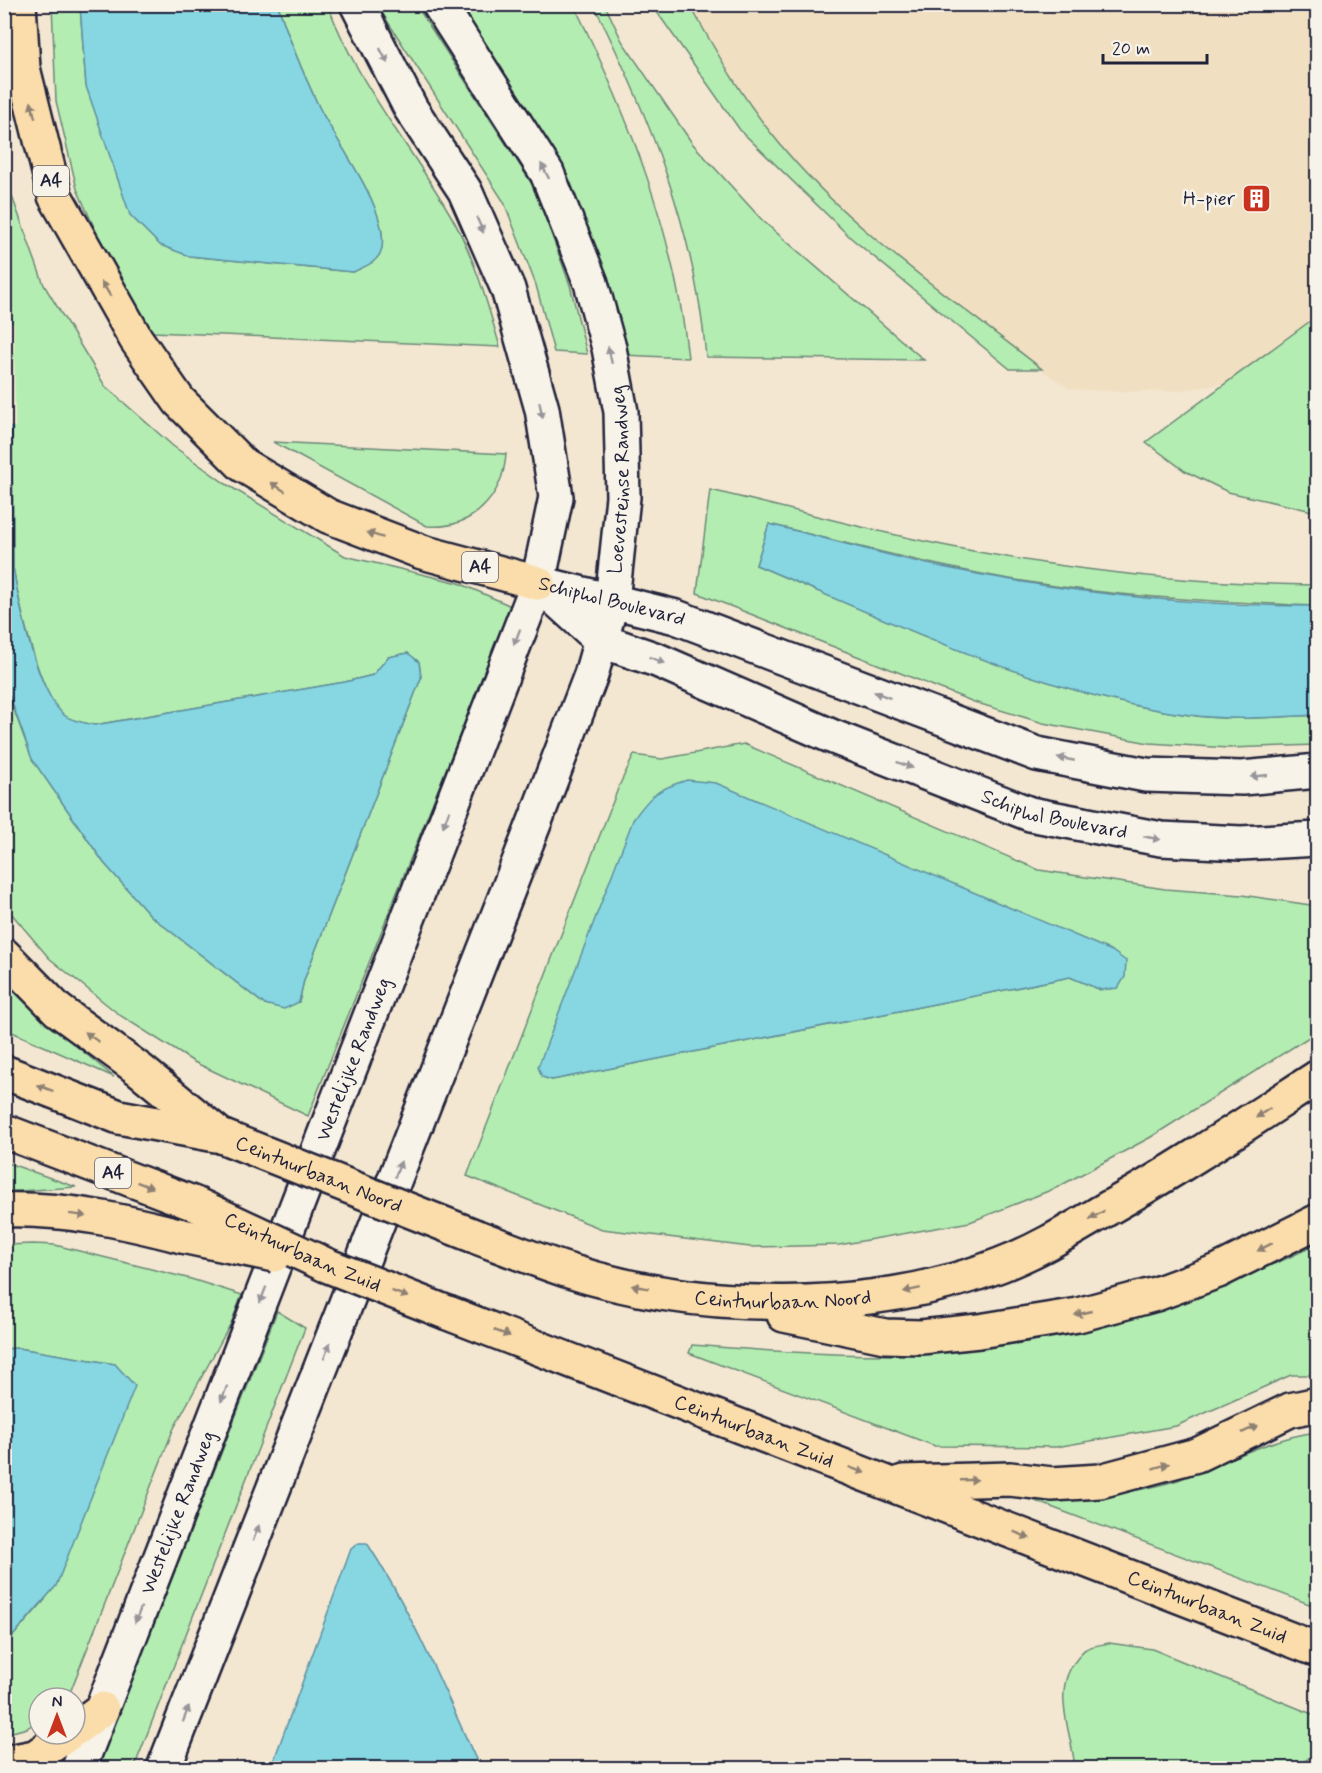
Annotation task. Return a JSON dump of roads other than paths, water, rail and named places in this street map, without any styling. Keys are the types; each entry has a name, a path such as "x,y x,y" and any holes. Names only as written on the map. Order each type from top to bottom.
{"main road":[{"name":"A4","path":"19,4 23,68 55,196 136,339 179,401 243,465 328,516 422,552 538,583"},
{"path":"4,956 58,1010 140,1070 221,1136"},
{"path":"4,1072 119,1117 221,1136"},
{"name":"Ceintuurbaan Noord","path":"221,1136 567,1270 628,1285 698,1296 792,1302 840,1301 910,1291 1000,1265 1073,1229 1189,1162 1315,1079"},
{"name":"Ceintuurbaan Zuid","path":"4,1131 195,1204 326,1265 1317,1650"},
{"path":"4,1210 77,1214 128,1222 182,1236 326,1265"},
{"path":"698,1296 885,1336 921,1337 979,1331 1078,1315 1156,1294 1218,1271 1317,1221"},
{"path":"889,1482 1010,1479 1052,1484 1100,1481 1197,1455 1290,1410 1317,1404"},
{"path":"87,1720 102,1709"},
{"path":"4,1763 35,1757 51,1746"}],"street":[{"path":"357,4 411,109 465,191 508,289 542,409 556,497 538,583"},
{"name":"Loevesteinse Randweg","path":"439,4 547,173 591,283 609,348 621,411 623,497 612,601"},
{"name":"Schiphol Boulevard","path":"538,583 676,617 1037,754 1146,775 1242,778 1317,771"},
{"name":"Schiphol Boulevard","path":"538,583 602,641 657,660 831,736 1030,814 1161,839 1241,843 1317,839"},
{"name":"Westelijke Randweg","path":"79,1768 538,583"},
{"path":"170,1764 537,816 602,641 612,601"}],"water":[{"path":"80,5 278,5 319,107 359,175 377,214 382,231 382,247 378,256 371,263 353,272 189,256 160,245 130,215 86,86"},
{"path":"5,318 11,320 13,567 24,623 37,667 54,703 64,715 95,725 345,682 373,675 388,657 408,653 419,662 421,678 304,980 299,1002 284,1009 264,1004 151,916 104,863 32,759 5,683"},
{"path":"769,524 916,561 1031,583 1174,600 1317,606 1317,715 1238,718 1190,715 1136,706 1025,674 915,632 756,565"},
{"path":"687,780 716,783 1112,951 1126,961 1125,977 1118,988 1101,990 1070,977 552,1080 542,1077 538,1067 633,820 656,794"},
{"path":"18,1348 115,1364 135,1386 56,1586 5,1645 4,1349"},
{"path":"359,1543 367,1543 399,1597 428,1654 480,1768 271,1768 351,1549"}],"place":[{"name":"H-pier","path":"1256,199"}]}
